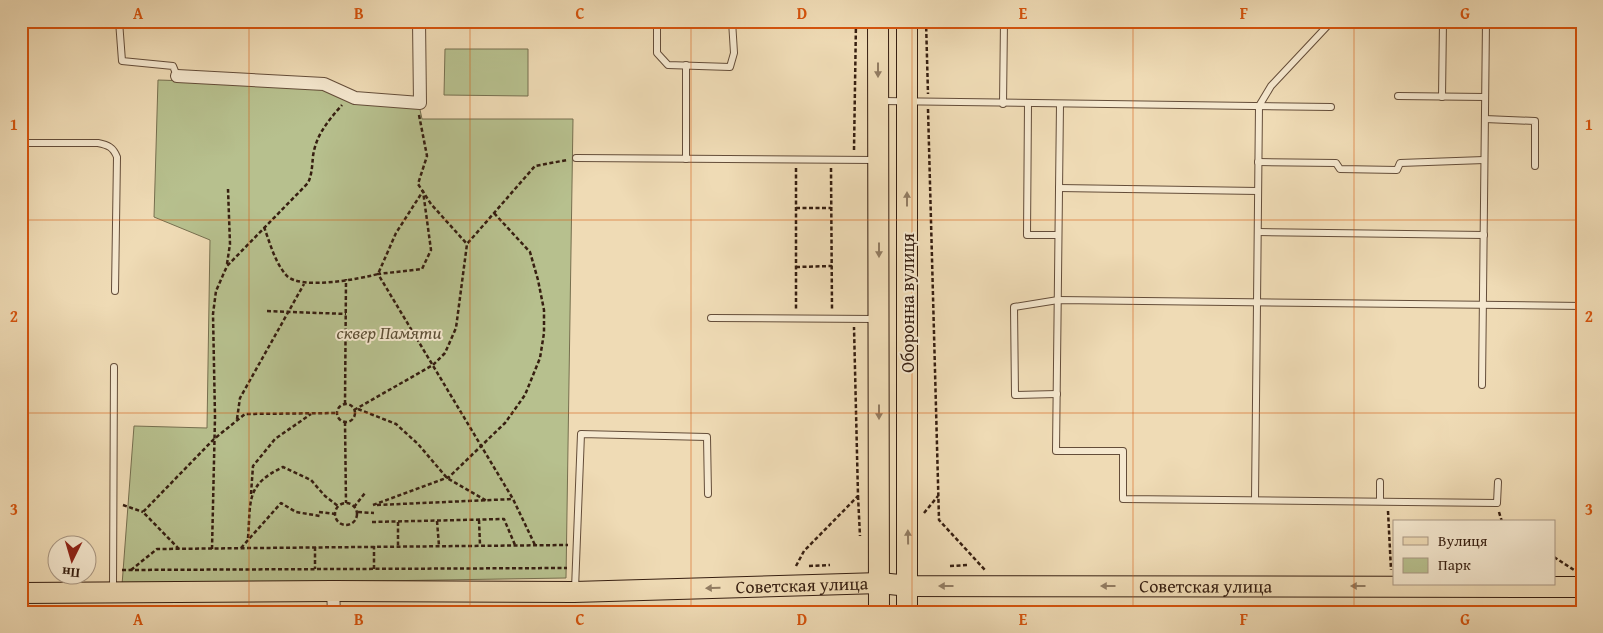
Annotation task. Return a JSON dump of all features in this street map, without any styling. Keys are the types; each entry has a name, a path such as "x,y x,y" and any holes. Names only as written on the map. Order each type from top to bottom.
{"main road":[{"name":"Оборонна вулиця","path":"878,21 879,612"},
{"name":"Оборонна вулиця","path":"907,21 909,586 907,612"},
{"name":"Советская улица","path":"1556,579 1579,579"},
{"name":"Советская улица","path":"21,593 574,592 880,582 909,586 1393,581"}],"street":[{"path":"178,76 324,84 355,98 420,103 419,21"},
{"path":"333,591 334,612"}],"lane":[{"path":"119,21 122,61 173,66 178,76"},
{"path":"657,21 657,53 668,65 730,67 734,53 732,21"},
{"path":"1004,21 1004,104"},
{"path":"1255,500 1259,106 1271,86 1332,21"},
{"path":"1442,97 1443,21"},
{"path":"1482,385 1486,21"},
{"path":"686,65 686,159"},
{"path":"1398,96 1485,97"},
{"path":"878,100 928,103 1330,107"},
{"path":"1028,104 1026,235 1058,235"},
{"path":"1060,104 1056,451 1123,452 1123,498 1497,503 1498,482"},
{"path":"1485,120 1536,121 1535,166"},
{"path":"21,146 27,143 98,143 106,144 114,150 117,157 115,291"},
{"path":"576,158 878,160"},
{"path":"1258,162 1336,163 1340,169 1397,170 1400,163 1484,160"},
{"path":"1059,188 1258,191"},
{"path":"1258,232 1484,235"},
{"path":"1057,394 1015,394 1014,307 1058,300 1582,306"},
{"path":"711,318 879,319"},
{"path":"113,592 114,367"},
{"path":"574,592 581,434 707,437 708,494"},
{"path":"1380,482 1380,501"}],"path":[{"path":"854,160 856,21"},
{"path":"926,21 939,520 986,571"},
{"path":"227,266 308,183 313,172 313,157 317,140 324,125 344,103"},
{"path":"418,110 427,156 418,184 431,204 467,244"},
{"path":"354,410 433,366 445,353 456,328 467,244 535,166 576,158"},
{"path":"796,159 796,315"},
{"path":"831,159 832,319"},
{"path":"212,549 214,439 213,314 216,291 227,266 230,244 228,189"},
{"path":"264,227 275,257 288,277 304,284 422,269 431,250 423,191"},
{"path":"378,274 396,233 423,191"},
{"path":"796,208 831,208"},
{"path":"493,212 530,252 544,310 544,333 540,358 525,395 505,423 482,447 447,478 373,505 513,499"},
{"path":"796,266 832,266"},
{"path":"378,274 513,499 535,545"},
{"path":"345,404 346,279"},
{"path":"237,420 240,398 304,284"},
{"path":"267,311 346,314"},
{"path":"854,319 860,536"},
{"path":"336,413 338,408 345,404 351,405 354,410 353,418 345,422"},
{"path":"358,409 396,424 418,444 447,478 487,501"},
{"path":"248,538 253,466 275,439 307,419 312,413"},
{"path":"143,512 214,439 245,414 336,413"},
{"path":"336,413 340,420 345,422"},
{"path":"345,422 346,504"},
{"path":"251,495 266,475 283,467 312,480 325,496 338,506"},
{"path":"354,506 365,493"},
{"path":"920,517 938,495"},
{"path":"796,566 804,551 858,496"},
{"path":"114,502 143,512 179,549"},
{"path":"1388,502 1391,572"},
{"path":"241,548 248,538 281,504 296,512 335,514"},
{"path":"346,504 354,506 358,512 356,520 352,525 345,526 339,524 335,514 338,506 346,504"},
{"path":"358,512 374,513"},
{"path":"478,520 480,545"},
{"path":"372,522 504,520 515,545"},
{"path":"438,521 439,546"},
{"path":"398,522 398,546"},
{"path":"129,570 156,550 575,545"},
{"path":"374,546 374,569"},
{"path":"315,547 315,570"},
{"path":"1556,559 1579,579"},
{"path":"809,566 830,565"},
{"path":"950,566 969,565"},
{"path":"113,570 575,568"}],"green space":[{"path":"445,49 528,49 528,96 444,95"},
{"name":"сквер Памяти","path":"158,80 286,84 419,105 422,119 573,119 566,578 122,585 134,426 207,428 210,240 154,217"}]}
